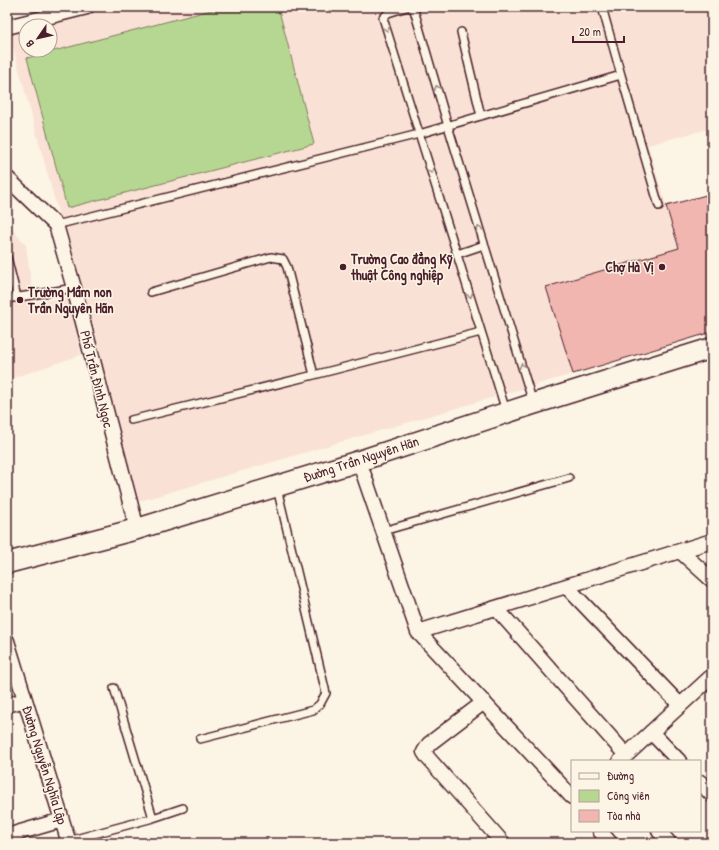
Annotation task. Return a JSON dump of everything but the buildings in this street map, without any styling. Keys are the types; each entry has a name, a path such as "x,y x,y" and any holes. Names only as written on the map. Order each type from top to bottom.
{"street":[{"path":"7,27 87,7"},
{"path":"7,178 56,225"},
{"name":"Phố Trần Đình Ngọc","path":"56,225 137,529"},
{"name":"Đường Trần Nguyên Hãn","path":"7,563 137,529 358,461 712,348"},
{"path":"358,461 418,632 571,796"},
{"path":"418,632 712,541"},
{"path":"680,551 712,580"},
{"path":"566,586 680,705"},
{"path":"496,608 623,758 680,705 711,679"},
{"name":"Đường Nguyễn Nghĩa Lập","path":"7,641 69,842"},
{"path":"7,705 25,700"},
{"path":"484,702 429,744 424,752 503,843"},
{"path":"651,732 678,760"},
{"path":"701,783 712,795"},
{"path":"7,836 62,820"},
{"path":"601,832 610,843"},
{"path":"660,832 669,843"}],"lane":[{"path":"506,413 383,18 388,13 408,7 414,10 533,404"},
{"path":"602,7 659,206"},
{"path":"461,32 481,116"},
{"path":"56,225 419,134 621,75"},
{"path":"457,254 484,245"},
{"path":"7,257 17,297"},
{"path":"151,292 271,257 283,259 287,267 314,375"},
{"path":"7,299 74,288"},
{"path":"131,420 481,332"},
{"path":"383,531 569,478"},
{"path":"200,739 313,710 320,704 326,693 277,486"},
{"path":"114,688 153,818"},
{"path":"69,842 183,808"}],"shaded area":[{"name":"Trường Cao đẳng Kỹ thuật Công nghiệp","path":"118,7 712,7 712,128 648,145 679,248 547,287 573,374 137,502 9,33 18,31 18,58 58,58 58,21"},
{"name":"Trường Mầm non Trần Nguyên Hãn","path":"7,223 26,245 34,303 69,296 81,355 7,380"}],"green space":[{"path":"223,7 278,7 314,144 67,208 27,58 58,58 58,50"}],"place":[{"name":"Trường Cao đẳng Kỹ thuật Công nghiệp","path":"343,267"},
{"name":"Chợ Hà Vị","path":"662,267"},
{"name":"Trường Mầm non Trần Nguyên Hãn","path":"20,300"}]}
